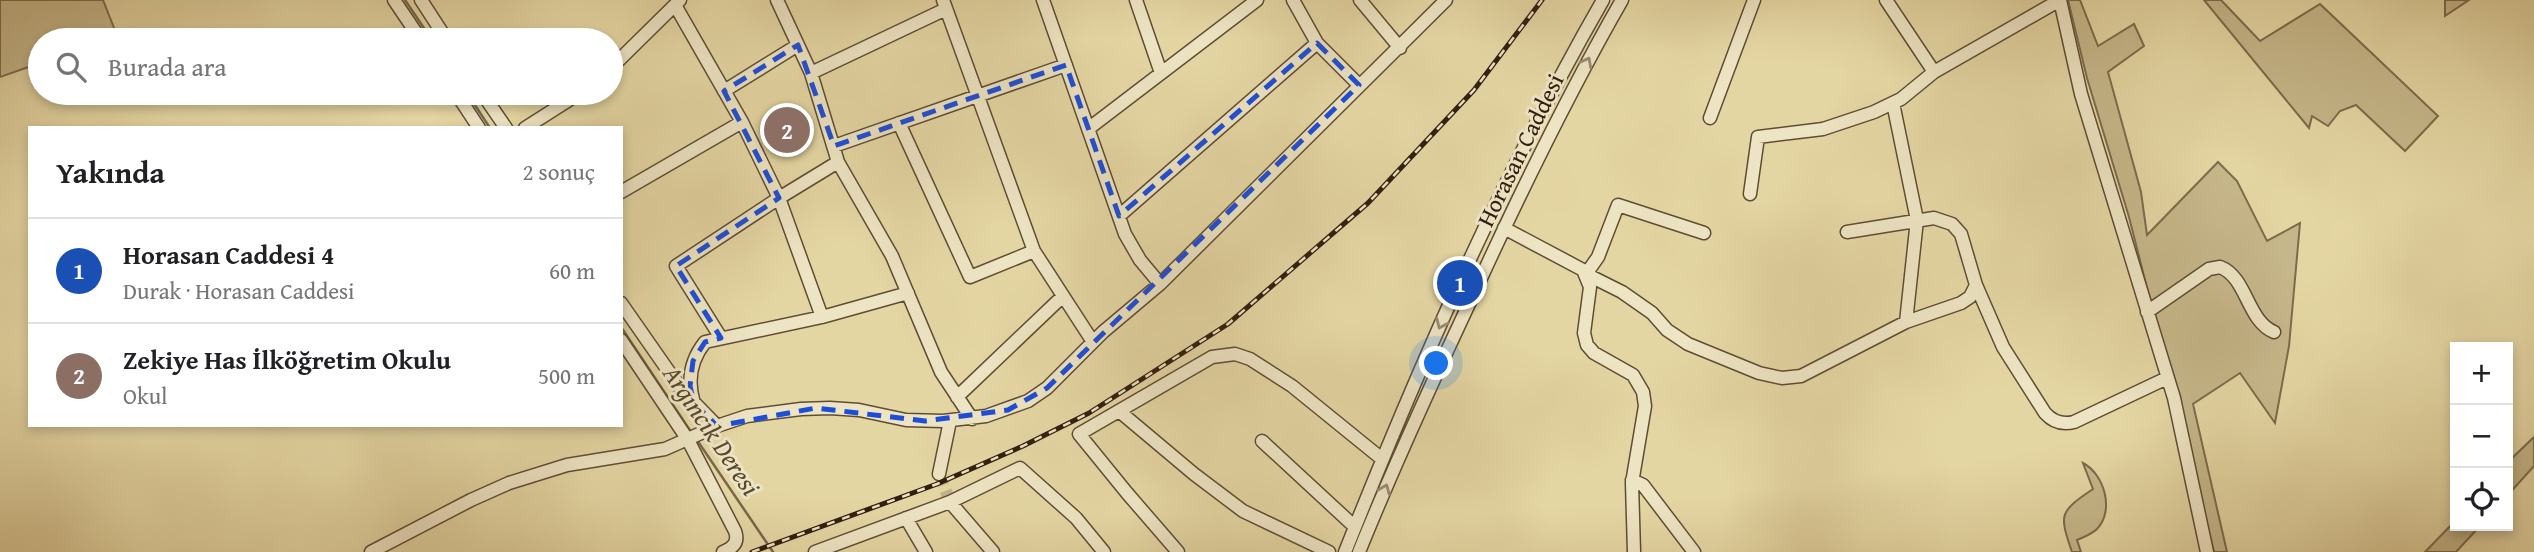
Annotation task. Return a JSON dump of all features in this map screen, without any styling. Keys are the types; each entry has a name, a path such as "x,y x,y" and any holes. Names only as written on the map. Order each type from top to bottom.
{"street":[{"path":"394,0 413,28"},
{"path":"421,0 439,28"},
{"path":"1043,0 1119,216 1132,247 1160,284"},
{"path":"1136,0 1161,73"},
{"path":"1088,129 1257,0"},
{"path":"1293,0 1317,43 1359,85"},
{"path":"1360,0 1400,48"},
{"name":"Horasan Caddesi","path":"1345,552 1445,315 1525,146 1604,0"},
{"name":"Horasan Caddesi","path":"1359,552 1394,468 1504,228 1553,127 1622,0"},
{"path":"1710,118 1754,0"},
{"path":"1886,0 1934,72"},
{"path":"1750,194 1758,137 1823,129 1874,113 1913,91 1934,72 2060,0 2081,94 2174,398 2207,552"},
{"path":"372,552 471,500 530,476 567,465 665,449 712,428 761,414 816,408 859,410 906,420 950,421 972,419 1008,410 1038,395 1093,342 1160,284 1359,85 1400,48 1443,1"},
{"path":"623,56 678,2 779,198 822,317"},
{"path":"783,2 811,73 838,162 892,256 941,372 972,419"},
{"path":"811,73 944,5 1034,251 1093,342"},
{"path":"1119,216 1317,43"},
{"path":"724,91 799,45"},
{"path":"834,146 1066,65"},
{"path":"1893,103 1917,220 1906,322"},
{"path":"464,105 478,126"},
{"path":"490,105 505,126"},
{"path":"528,126 561,105"},
{"path":"623,191 742,122"},
{"path":"899,123 970,277 1034,251"},
{"path":"721,338 676,266 838,162"},
{"path":"1586,274 1598,257 1618,205 1704,233"},
{"path":"1847,232 1917,220 1940,219 1955,227 1961,234 1976,285 2003,347 2045,413 2054,421 2063,424 2074,422 2167,378"},
{"path":"1504,228 1622,292 1688,344 1774,378 1801,376 1906,322 1966,300 1976,285"},
{"path":"2147,312 2209,270 2220,267 2230,273 2260,322 2274,332"},
{"path":"1586,274 1590,287 1584,333 1587,345 1594,353 1633,375 1643,392 1645,406 1632,480 1634,552"},
{"path":"694,403 690,378 694,361 705,342 822,317 908,293"},
{"path":"957,397 1063,296"},
{"path":"623,306 712,428"},
{"path":"623,343 690,439 738,537 736,544 723,552"},
{"path":"1178,552 1079,434 1212,357 1235,354 1250,359 1292,386 1382,459"},
{"path":"1119,411 1243,511 1329,552"},
{"path":"939,474 950,421"},
{"path":"1262,442 1355,527"},
{"path":"815,552 950,502 1020,468 1076,518 1104,552"},
{"path":"1632,480 1643,485 1694,552"},
{"path":"950,502 993,552"},
{"path":"906,518 926,552"}],"highlighted area":[{"path":"1317,43 1359,85 1047,388 1008,410 925,421 816,408 717,426 694,403 690,386 693,361 705,342 721,338 676,266 779,198 724,91 798,45 834,146 1066,65 1119,216"}],"shaded area":[{"path":"0,0 103,0 114,28 28,28 28,67 0,77"},
{"path":"2068,0 2080,0 2098,46 2134,24 2144,46 2108,72 2141,192 2147,235 2218,162 2237,181 2267,241 2300,223 2289,346 2275,423 2240,373 2193,404 2227,552 2214,552 2129,217 2087,78"},
{"path":"2204,0 2221,0 2260,41 2320,4 2438,116 2405,151 2356,105 2340,111 2328,126 2312,116 2309,128"},
{"path":"2445,0 2469,0 2445,16"},
{"path":"2534,437 2534,466 2513,489 2513,468 2513,457"},
{"path":"2083,463 2097,475 2105,493 2105,512 2097,529 2077,540 2081,552 2072,552 2065,529 2065,515 2074,503 2093,489"},
{"path":"2450,526 2450,531 2475,531 2456,552 2425,552"}],"waterway":[{"name":"Argıncık Deresi","path":"405,0 424,28"},
{"name":"Argıncık Deresi","path":"475,105 489,126"},
{"name":"Argıncık Deresi","path":"623,330 691,432"},
{"name":"Argıncık Deresi","path":"697,440 773,552"}],"tunnel":[{"path":"939,474 950,502"}],"railway":[{"path":"752,552 937,484 1023,446 1089,413 1228,324 1368,203 1474,90 1542,0"}],"place":[{"name":"Zekiye Has İlköğretim Okulu","path":"787,130"},
{"name":"Horasan Caddesi 4","path":"1460,283"}]}
